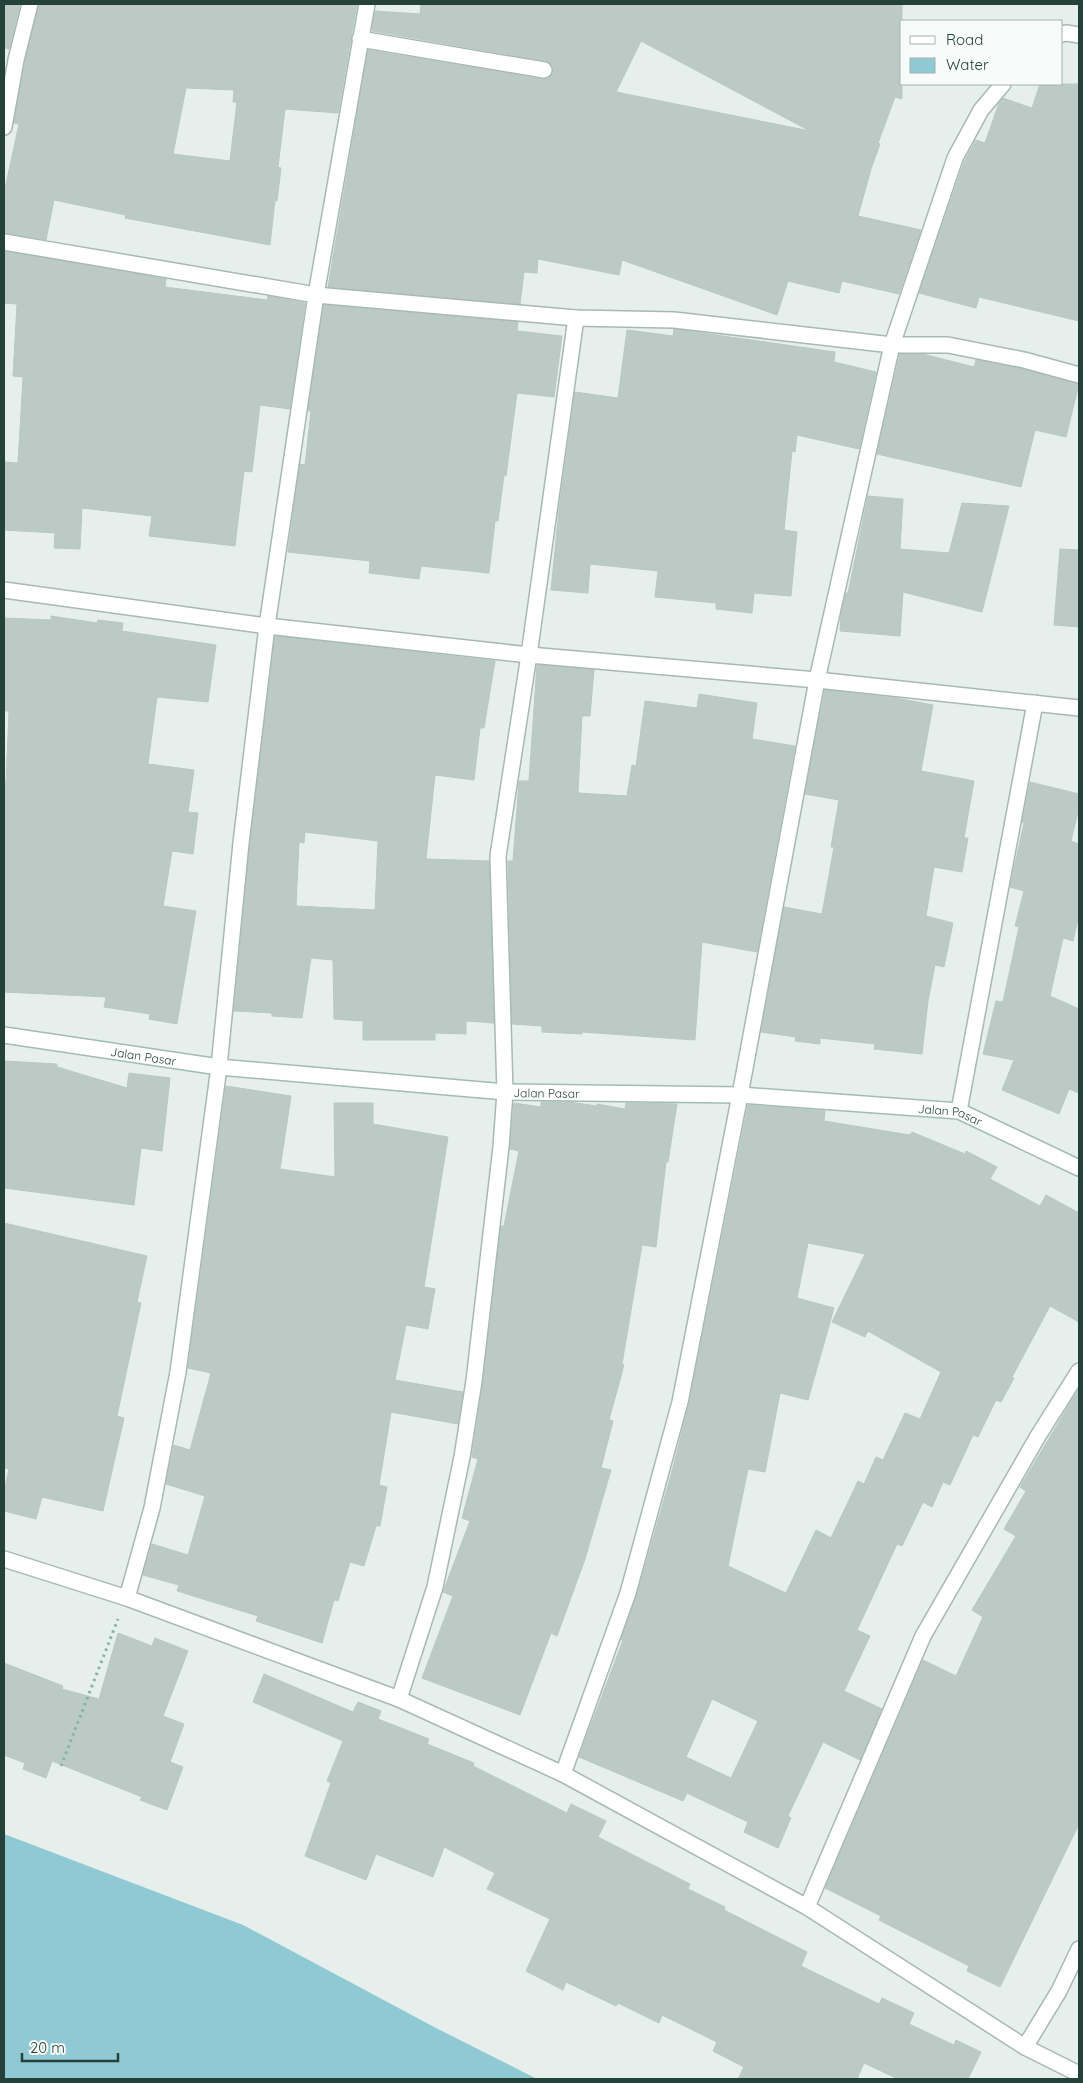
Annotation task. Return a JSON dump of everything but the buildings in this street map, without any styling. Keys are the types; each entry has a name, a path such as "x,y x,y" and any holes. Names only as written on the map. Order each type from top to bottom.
{"street":[{"path":"4,127 16,60 30,4"},
{"path":"127,1598 152,1508 178,1372 219,1067 241,843 267,626 316,295 367,4"},
{"path":"1063,34 1079,35"},
{"path":"360,38 544,70"},
{"path":"563,1774 628,1593 680,1402 740,1095 817,680 892,345 955,158 981,110 1002,85"},
{"path":"4,242 316,295 576,318 674,320 892,345 948,345 1024,360 1079,375"},
{"path":"399,1699 435,1587 462,1456 476,1372 501,1147 505,1092 498,856 529,655 576,318"},
{"path":"4,590 267,626 529,655 817,680 1079,708"},
{"path":"959,1111 1035,704"},
{"name":"Jalan Pasar","path":"4,1035 219,1067 505,1092 740,1095 959,1111 1079,1168"},
{"path":"807,1907 924,1636 1038,1436 1079,1371"},
{"path":"4,1559 127,1598 399,1699 563,1774 807,1907 1025,2047 1079,2074"},
{"path":"1025,2047 1059,1991 1079,1949"}],"path":[{"path":"61,1766 127,1598"}],"water":[{"path":"4,1834 243,1925 436,2028 537,2079 4,2079"}]}
